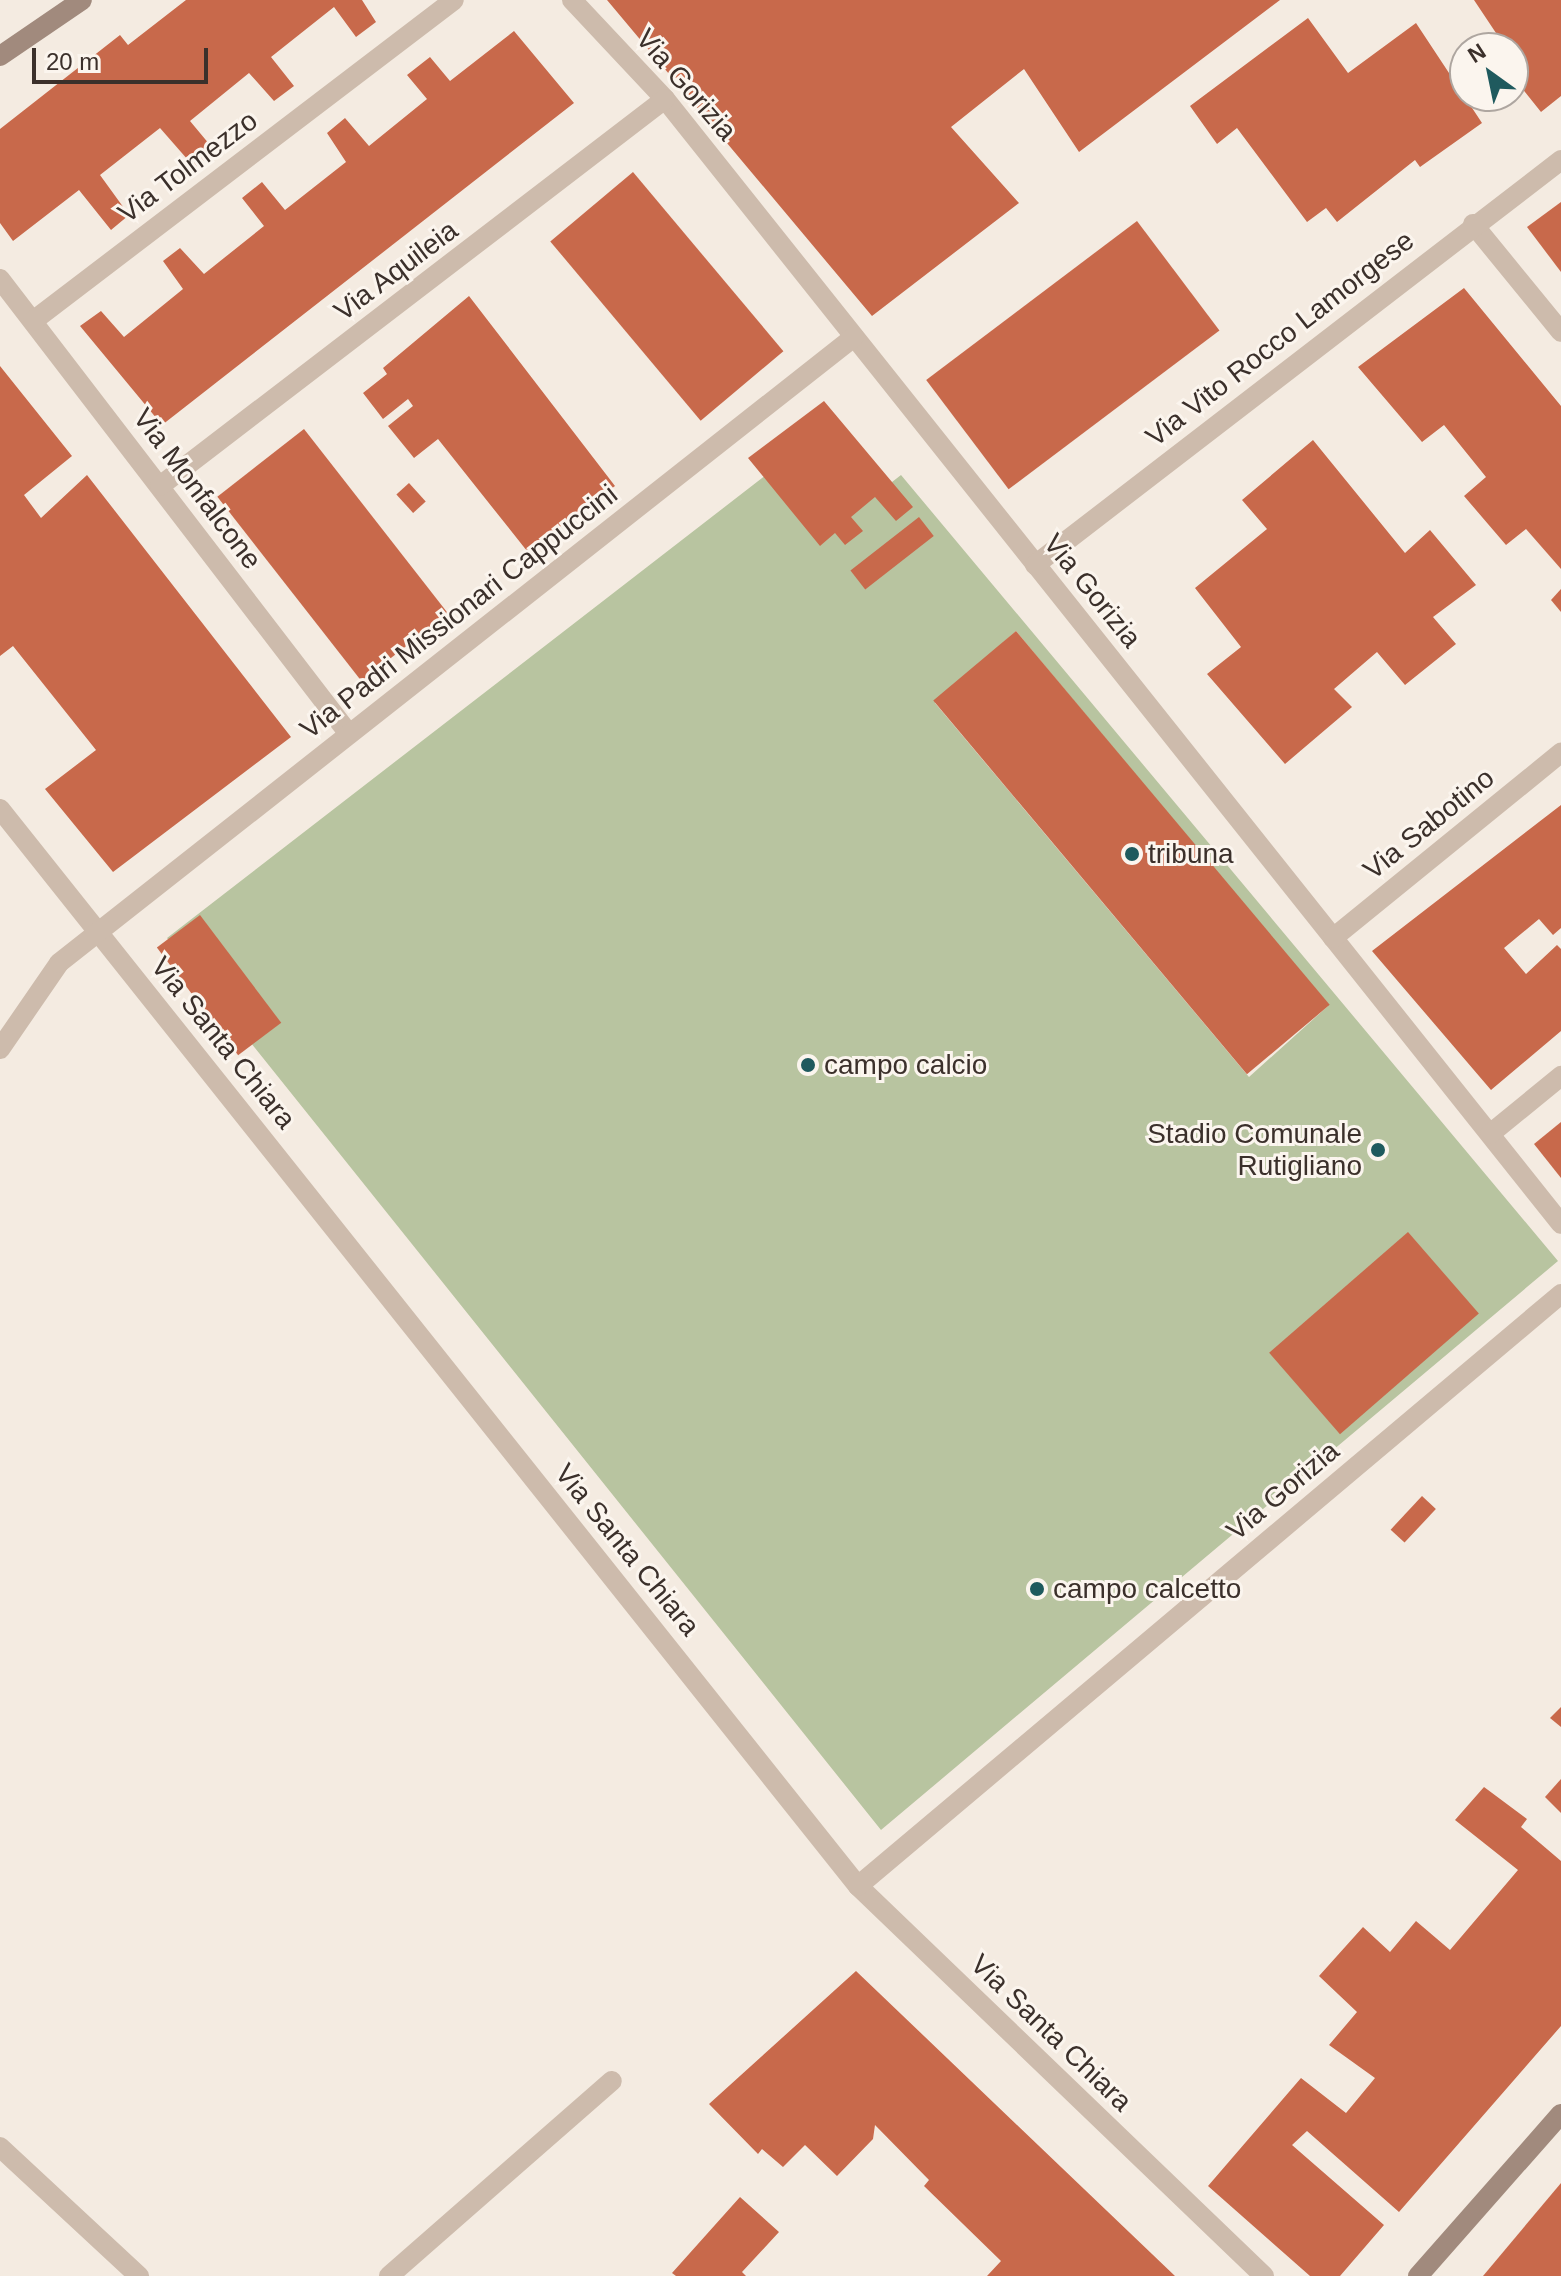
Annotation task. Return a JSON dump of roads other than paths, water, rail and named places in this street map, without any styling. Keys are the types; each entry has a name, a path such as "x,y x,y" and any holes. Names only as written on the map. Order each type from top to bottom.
{"main road":[{"path":"0,56 82,0"},
{"path":"1418,2276 1561,2114"}],"street":[{"name":"Via Tolmezzo","path":"33,321 454,0"},
{"name":"Via Gorizia","path":"572,0 665,99 1561,1224"},
{"name":"Via Aquileia","path":"160,486 665,99"},
{"name":"Via Vito Rocco Lamorgese","path":"1035,565 1473,224 1561,160"},
{"path":"1473,224 1561,332"},
{"name":"Via Monfalcone","path":"0,279 349,734"},
{"name":"Via Padri Missionari Cappuccini","path":"0,1049 59,963 854,337"},
{"name":"Via Sabotino","path":"1333,938 1561,753"},
{"name":"Via Santa Chiara","path":"0,809 858,1886 1264,2276"},
{"path":"1490,1134 1561,1076"},
{"name":"Via Gorizia","path":"858,1886 1561,1294"},
{"path":"389,2276 612,2081"},
{"path":"0,2147 139,2276"}],"place":[{"name":"tribuna","path":"1132,854"},
{"name":"campo calcio","path":"808,1065"},
{"name":"Stadio Comunale Rutigliano","path":"1378,1150"},
{"name":"campo calcetto","path":"1037,1589"}]}
